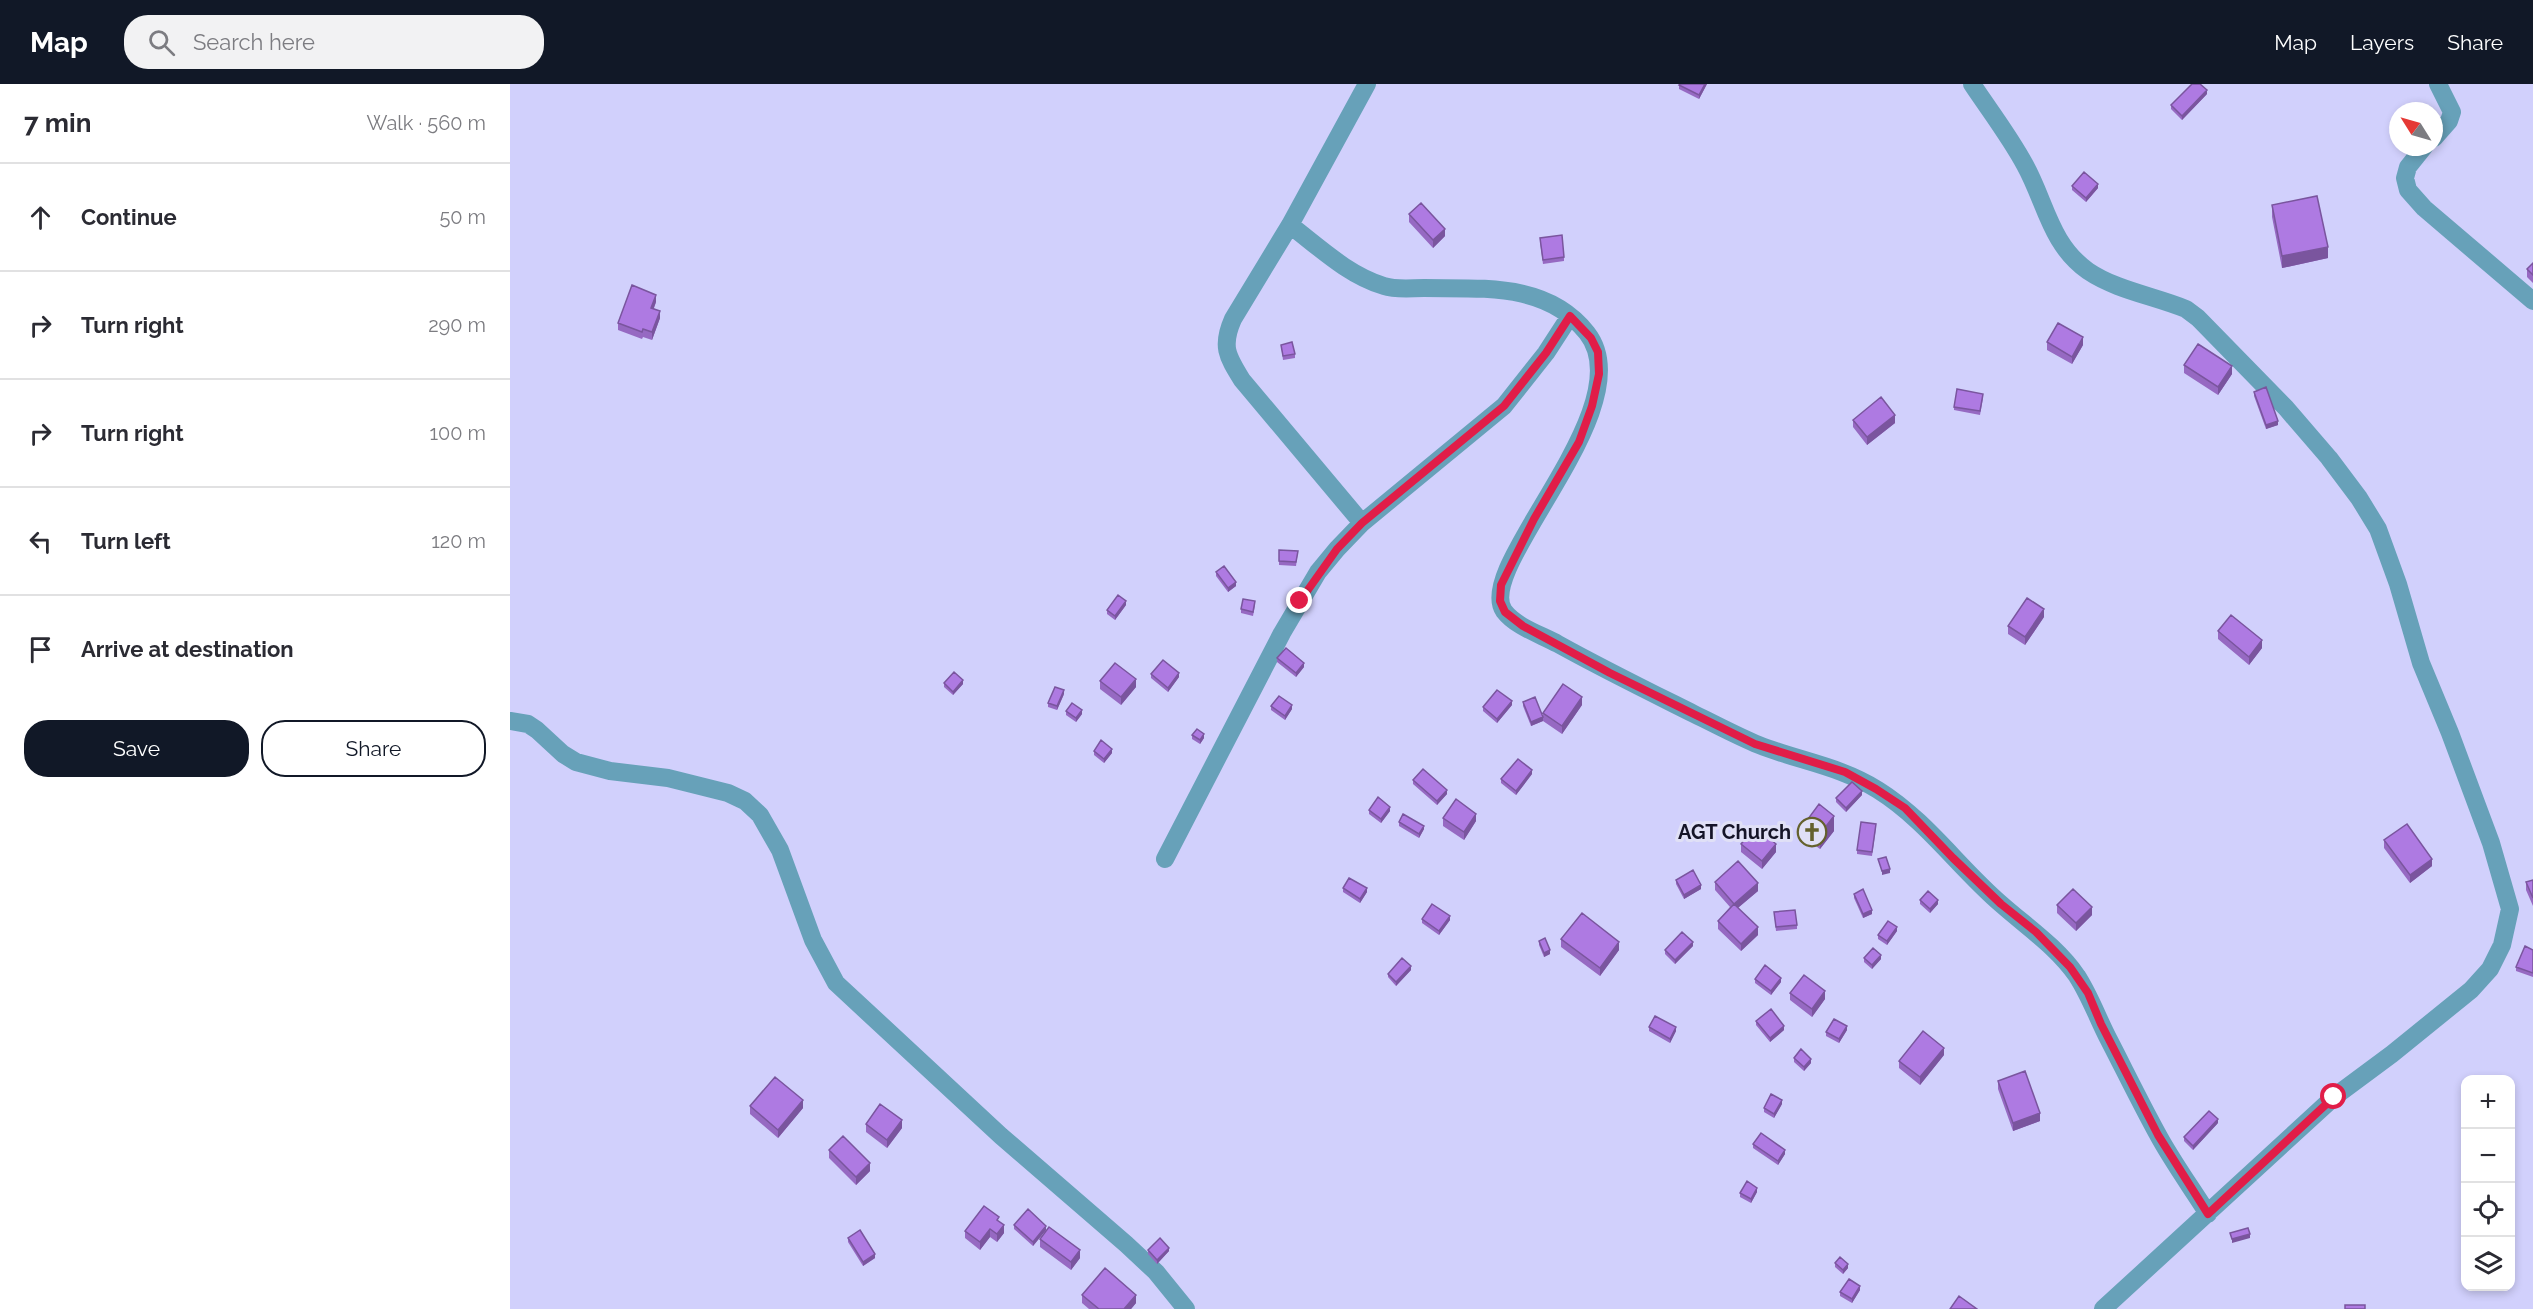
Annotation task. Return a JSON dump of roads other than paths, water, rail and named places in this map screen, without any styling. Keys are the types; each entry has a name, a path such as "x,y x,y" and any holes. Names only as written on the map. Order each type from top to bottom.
{"street":[{"path":"1362,523 1242,380 1227,356 1226,336 1233,319 1290,225 1367,84"},
{"path":"1972,84 2025,165 2063,249 2080,265 2100,278 2178,306 2198,318 2286,408 2330,458 2359,498 2378,529 2421,663 2454,742 2491,843 2510,909 2502,945 2490,969 2471,990 2442,1015 2334,1097 2103,1309"},
{"path":"2438,84 2452,112 2443,127"},
{"path":"2417,156 2408,167 2405,178 2408,190 2424,208 2533,301"},
{"path":"1290,225 1359,275 1388,288 1514,290 1540,298 1570,316 1591,338 1598,352 1599,374 1592,406 1579,442 1529,528 1501,585 1500,601 1505,612 1523,626 1610,673 1755,744 1845,772 1905,808 1961,866 2001,904 2036,932 2070,967 2088,993 2101,1024 2158,1135 2208,1214"},
{"path":"1166,859 1300,601 1337,549 1362,523 1504,406 1546,353 1570,316"},
{"path":"510,721 528,724 562,754 576,762 609,771 668,778 728,793 745,801 760,815 780,850 813,940 837,983 1002,1136 1156,1272 1185,1309"}],"place":[{"name":"AGT Church","path":"1812,832"}]}
